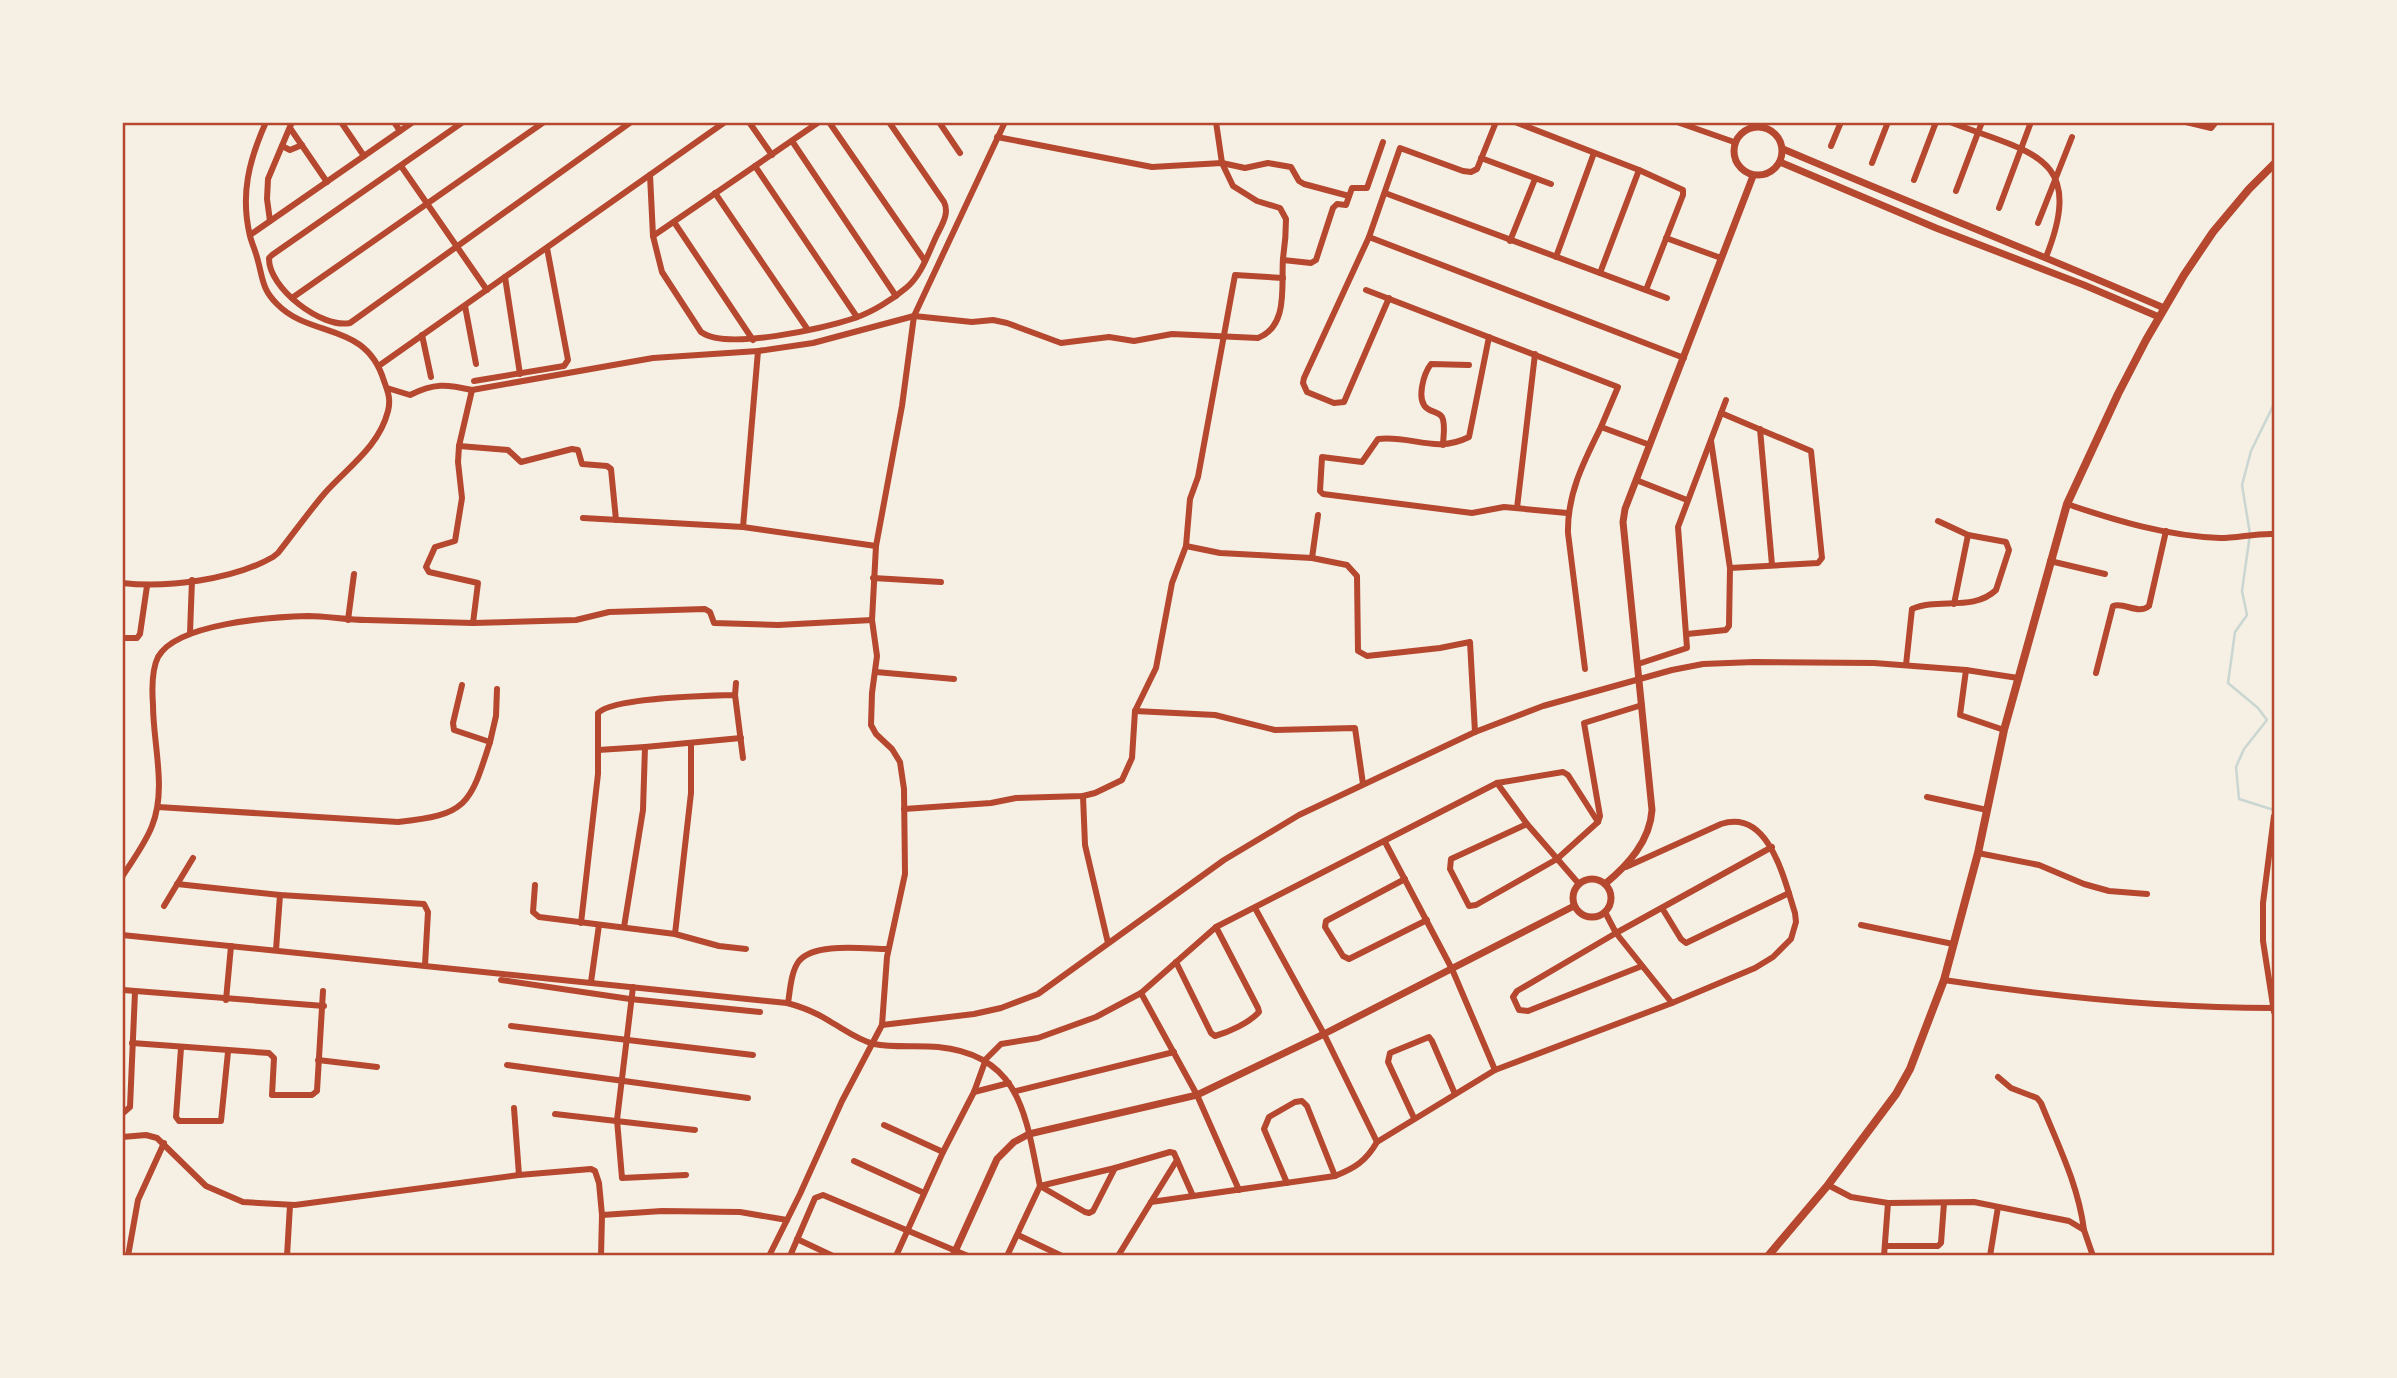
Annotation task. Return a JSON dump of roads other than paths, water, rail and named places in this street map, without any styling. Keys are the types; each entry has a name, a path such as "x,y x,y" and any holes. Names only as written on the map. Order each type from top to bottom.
{"main road":[{"path":"1768,1255 1828,1185 1905,1080 1944,980 1978,853 2004,730 2067,504 2112,405 2164,308 2213,232 2274,164"}],"street":[{"path":"122,583 165,586 266,561 278,553 324,494 364,454 377,436 389,408 390,398 380,365 359,343 302,319 276,303 264,287 250,235 244,194 255,146 266,122"},
{"path":"341,122 363,156"},
{"path":"394,122 400,131"},
{"path":"250,235 413,122"},
{"path":"463,122 269,258 269,264 280,286 302,307 335,323 350,323 631,122"},
{"path":"527,122 532,130"},
{"path":"292,298 544,122"},
{"path":"380,365 725,122"},
{"path":"749,122 772,155"},
{"path":"653,236 819,122"},
{"path":"829,122 925,261"},
{"path":"650,175 653,236 666,280 701,332 710,336 753,340 808,330 857,317 896,296 915,279 947,214 947,206 889,122"},
{"path":"939,122 960,153"},
{"path":"769,1255 837,1111 882,1025 888,949 905,874 904,789 900,762 871,725 877,656 872,620 876,546 902,406 914,316 1005,122"},
{"path":"387,388 410,395 430,386 449,385 472,390 653,358 758,351 813,343 914,316 972,322 992,320 1061,343 1109,337 1134,341 1172,334 1258,338 1268,334 1276,322 1284,296 1284,213 1280,208 1257,201 1233,186 1222,163 1216,122"},
{"path":"1389,299 1344,402 1334,403 1307,392 1304,378 1368,237 1400,148 1471,172 1478,169 1496,122"},
{"path":"1515,122 1683,190 1646,290"},
{"path":"1677,122 1734,142"},
{"path":"1831,146 1841,122"},
{"path":"1872,163 1888,122"},
{"path":"1914,180 1936,122"},
{"path":"1950,122 2021,148 2047,164 2056,178 2060,213 2046,257"},
{"path":"1956,191 1982,122"},
{"path":"1999,208 2031,122"},
{"path":"2186,122 2211,128 2216,122"},
{"path":"270,221 266,187 272,166 291,125"},
{"path":"291,125 327,182"},
{"path":"1769,125 1783,149 1780,162 1773,171 1764,176 1753,176 1740,169 1733,157 1734,142 1742,132 1769,125"},
{"path":"997,137 1152,167 1222,163 1245,168 1268,163 1291,167 1299,181 1304,184 1349,196"},
{"path":"2038,223 2073,137"},
{"path":"792,141 896,296"},
{"path":"1283,260 1311,263 1316,260 1333,208 1337,204 1346,205 1352,188 1367,188 1383,142"},
{"path":"282,146 290,150 302,145"},
{"path":"1783,149 2164,308"},
{"path":"1556,257 1594,153"},
{"path":"1481,158 1552,184"},
{"path":"1780,162 2160,317"},
{"path":"401,166 487,290"},
{"path":"755,166 857,317"},
{"path":"1600,273 1639,170"},
{"path":"1626,867 1648,832 1652,820 1623,522 1625,509 1753,176"},
{"path":"1510,241 1535,178"},
{"path":"715,193 808,330"},
{"path":"1385,193 1667,298"},
{"path":"1899,212 1905,201"},
{"path":"674,222 753,340"},
{"path":"1368,237 1684,358"},
{"path":"1666,238 1721,258"},
{"path":"474,381 564,366 568,360 547,248"},
{"path":"904,809 1083,796 1122,780 1132,758 1135,711 1156,668 1172,583 1186,545 1190,499 1198,477 1226,337 1235,275 1283,278"},
{"path":"505,277 520,374"},
{"path":"1366,290 1618,387 1580,471 1567,513 1585,669"},
{"path":"464,306 476,364"},
{"path":"422,335 431,377"},
{"path":"1489,337 1471,434 1456,443 1443,445 1384,439 1375,443 1362,462 1322,457 1320,491 1323,494 1472,513 1504,507 1567,513"},
{"path":"743,527 758,351"},
{"path":"1517,508 1535,355"},
{"path":"1443,445 1441,414 1427,409 1420,398 1426,373 1430,364 1469,365"},
{"path":"472,390 459,446 462,498 455,541 435,547 426,567 429,572 478,583 473,623"},
{"path":"1638,664 1687,648 1678,527 1726,400"},
{"path":"1721,413 1811,450 1822,558 1818,562 1730,568"},
{"path":"1601,427 1650,445"},
{"path":"1760,429 1772,565"},
{"path":"1687,634 1728,629 1730,568 1711,439"},
{"path":"459,446 508,450 521,462 572,449 578,450 582,464 607,466 611,469 616,520"},
{"path":"1636,480 1687,500"},
{"path":"2067,504 2117,521 2166,531 2221,538 2274,534"},
{"path":"1312,558 1318,515"},
{"path":"583,518 743,527 876,546"},
{"path":"1906,665 1912,609 1982,599 1996,590 2009,550 2006,542 1968,535 1938,522"},
{"path":"2096,673 2113,606 2117,604 2145,610 2149,607 2166,531"},
{"path":"1954,604 1968,535"},
{"path":"1186,545 1233,554 1312,558 1347,565 1357,576 1358,651 1361,654 1367,656 1440,648 1470,642 1475,732"},
{"path":"2050,561 2105,574"},
{"path":"348,620 354,574"},
{"path":"873,578 941,582"},
{"path":"190,633 192,580"},
{"path":"122,638 137,638 140,634 147,586"},
{"path":"122,877 149,833 158,807 152,703 155,664 169,646 190,633 277,617 312,616 348,620 473,623 576,620 609,612 705,609 710,612 714,623 779,625 872,620"},
{"path":"882,1025 935,1020 1001,1008 1038,994 1224,860 1299,815 1475,732 1543,706 1639,678 1703,664 1754,662 1906,665 2018,678"},
{"path":"1966,670 1960,715 2004,730"},
{"path":"876,672 954,679"},
{"path":"736,683 735,695 743,758"},
{"path":"462,685 453,723 454,730 490,742"},
{"path":"158,807 398,822 444,813 461,806 475,787 496,716 497,689"},
{"path":"582,923 597,774 598,713 608,706 686,697 735,695"},
{"path":"1527,824 1451,859 1450,869 1469,906 1476,905 1557,859 1598,822 1600,816 1584,723 1642,705"},
{"path":"1135,711 1215,715 1275,730 1355,728 1363,784"},
{"path":"598,750 741,738"},
{"path":"675,934 691,793 691,743"},
{"path":"624,927 643,810 645,747"},
{"path":"896,1255 943,1152 974,1093 986,1059 1001,1044 1038,1038 1096,1017 1141,993 1216,928 1497,783 1563,772 1568,775 1598,822"},
{"path":"1497,783 1527,824 1579,884"},
{"path":"1083,796 1085,845 1108,943"},
{"path":"1927,797 1987,810"},
{"path":"1944,980 2032,994 2274,1010 2263,941 2263,903 2274,816"},
{"path":"1151,1202 1335,1176 1363,1162 1377,1142 1495,1070 1672,1003 1755,968 1783,949 1791,939 1796,922 1796,913 1772,847 1752,826 1734,820 1626,867 1605,884"},
{"path":"1385,842 1452,969 1495,1070"},
{"path":"1642,966 1528,1011 1519,1010 1513,996 1517,991 1616,933 1772,847"},
{"path":"1978,853 2039,865 2084,884 2109,891 2147,894"},
{"path":"164,906 193,858"},
{"path":"1405,879 1326,921 1325,928 1343,956 1349,958 1427,920"},
{"path":"1592,879 1605,884 1611,898 1605,912 1597,917 1580,914 1574,906 1573,894 1579,884 1592,879"},
{"path":"177,884 280,895 424,904 428,912 425,965"},
{"path":"535,885 535,915 675,934 719,946 746,949"},
{"path":"1662,908 1686,943 1789,893"},
{"path":"276,950 280,895"},
{"path":"954,1252 997,1159 1014,1142 1029,1134 1197,1095 1324,1034 1574,906"},
{"path":"1255,908 1324,1034 1377,1142"},
{"path":"1605,912 1616,933 1672,1003"},
{"path":"591,982 599,925"},
{"path":"1861,925 1953,944"},
{"path":"1177,962 1210,1033 1215,1036 1222,1034 1254,1018 1258,1007 1216,928"},
{"path":"122,935 788,1003 816,1013 872,1043 939,1047 986,1059 1016,1091 1040,1186 1007,1255"},
{"path":"226,1000 231,946"},
{"path":"788,1003 797,963 805,956 824,948 888,949"},
{"path":"500,980 630,999 760,1012"},
{"path":"633,987 617,1120 622,1178 685,1175"},
{"path":"123,990 324,1006"},
{"path":"132,1043 272,1055 274,1058 270,1094 315,1093 324,1006 323,991"},
{"path":"122,1114 130,1107 135,992"},
{"path":"1141,993 1197,1095 1239,1190"},
{"path":"512,1026 753,1055"},
{"path":"1414,1118 1388,1062 1391,1053 1429,1038 1455,1094"},
{"path":"181,1048 176,1117 179,1121 221,1121 228,1052"},
{"path":"1016,1091 1174,1052"},
{"path":"318,1060 377,1067"},
{"path":"507,1065 748,1098"},
{"path":"1998,1077 2011,1088 2037,1098 2040,1103 2068,1165 2093,1255"},
{"path":"974,1093 1009,1083"},
{"path":"1287,1183 1264,1129 1269,1117 1295,1102 1302,1101 1307,1106 1335,1176"},
{"path":"514,1108 519,1175"},
{"path":"555,1114 695,1130"},
{"path":"884,1125 943,1152"},
{"path":"122,1137 146,1135 164,1143 206,1186 239,1201 290,1205 519,1175 591,1169 595,1171 599,1183 602,1215 601,1255"},
{"path":"128,1255 138,1200 164,1143"},
{"path":"1040,1186 1170,1152 1174,1153 1192,1196"},
{"path":"1118,1255 1177,1160"},
{"path":"855,1161 925,1193"},
{"path":"1040,1186 1089,1213 1093,1211 1115,1168"},
{"path":"1828,1185 1851,1197 1888,1203 1974,1202 2069,1221 2084,1230"},
{"path":"790,1255 815,1198 823,1195 954,1252 968,1255"},
{"path":"1884,1255 1888,1203"},
{"path":"1885,1246 1938,1246 1941,1243 1944,1203"},
{"path":"288,1255 290,1205"},
{"path":"1990,1255 1998,1207"},
{"path":"602,1215 662,1211 740,1212 787,1220"},
{"path":"1018,1235 1062,1255"},
{"path":"797,1239 833,1255"}],"waterway":[{"path":"2274,404 2251,451 2242,485 2250,534 2242,591 2247,615 2235,632 2228,683 2258,708 2267,720 2244,749 2236,767 2239,799 2274,810"}]}
